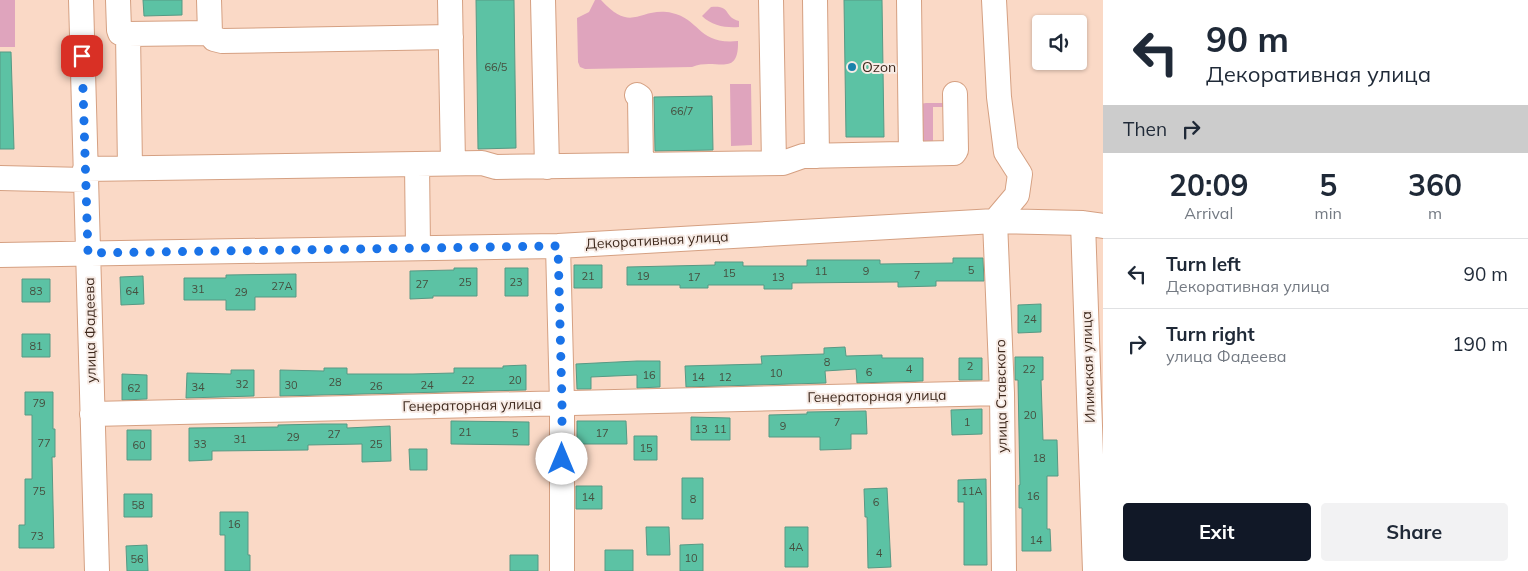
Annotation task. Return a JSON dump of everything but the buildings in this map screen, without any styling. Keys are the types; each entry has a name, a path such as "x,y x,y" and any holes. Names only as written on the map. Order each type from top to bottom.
{"street":[{"name":"улица Фадеева","path":"81,0 97,571"},
{"path":"118,0 120,33 210,33"},
{"path":"209,0 210,33 214,39 222,41 451,37"},
{"path":"450,0 453,163"},
{"path":"542,0 547,166"},
{"path":"771,0 774,163"},
{"path":"815,0 817,156"},
{"path":"908,0 911,154"},
{"path":"994,0 999,97 1006,152 1020,174 1017,195 995,221"},
{"path":"128,34 130,168"},
{"path":"0,178 85,174 130,168 453,163 482,163 496,167 774,163 788,162 803,156 954,153 955,94"},
{"path":"636,95 640,97 641,165"},
{"path":"417,164 418,248"},
{"name":"Декоративная улица","path":"0,256 558,246 995,221 1093,224"},
{"name":"улица Ставского","path":"995,221 1002,393 1004,571"},
{"name":"Илимская улица","path":"1093,224 1095,571"},
{"path":"558,246 562,403 562,571"},
{"name":"Генераторная улица","path":"92,414 1002,393"}],"shaded area":[{"path":"0,0 15,0 15,47 0,47"},
{"path":"595,0 601,0 621,16 629,18 661,12 681,16 689,20 700,31 715,39 738,41 735,60 724,65 709,64 692,67 585,69 580,67 578,62 577,18 589,12"},
{"path":"711,7 725,9 731,17 739,21 739,27 719,26 710,22 702,16"},
{"path":"730,84 751,84 752,145 731,146"},
{"path":"946,103 947,107 933,107 933,147 917,147 920,104"}],"place":[{"name":"Ozon","path":"852,67"}],"route":[{"path":"82,56 88,253 558,246 562,459"}]}
